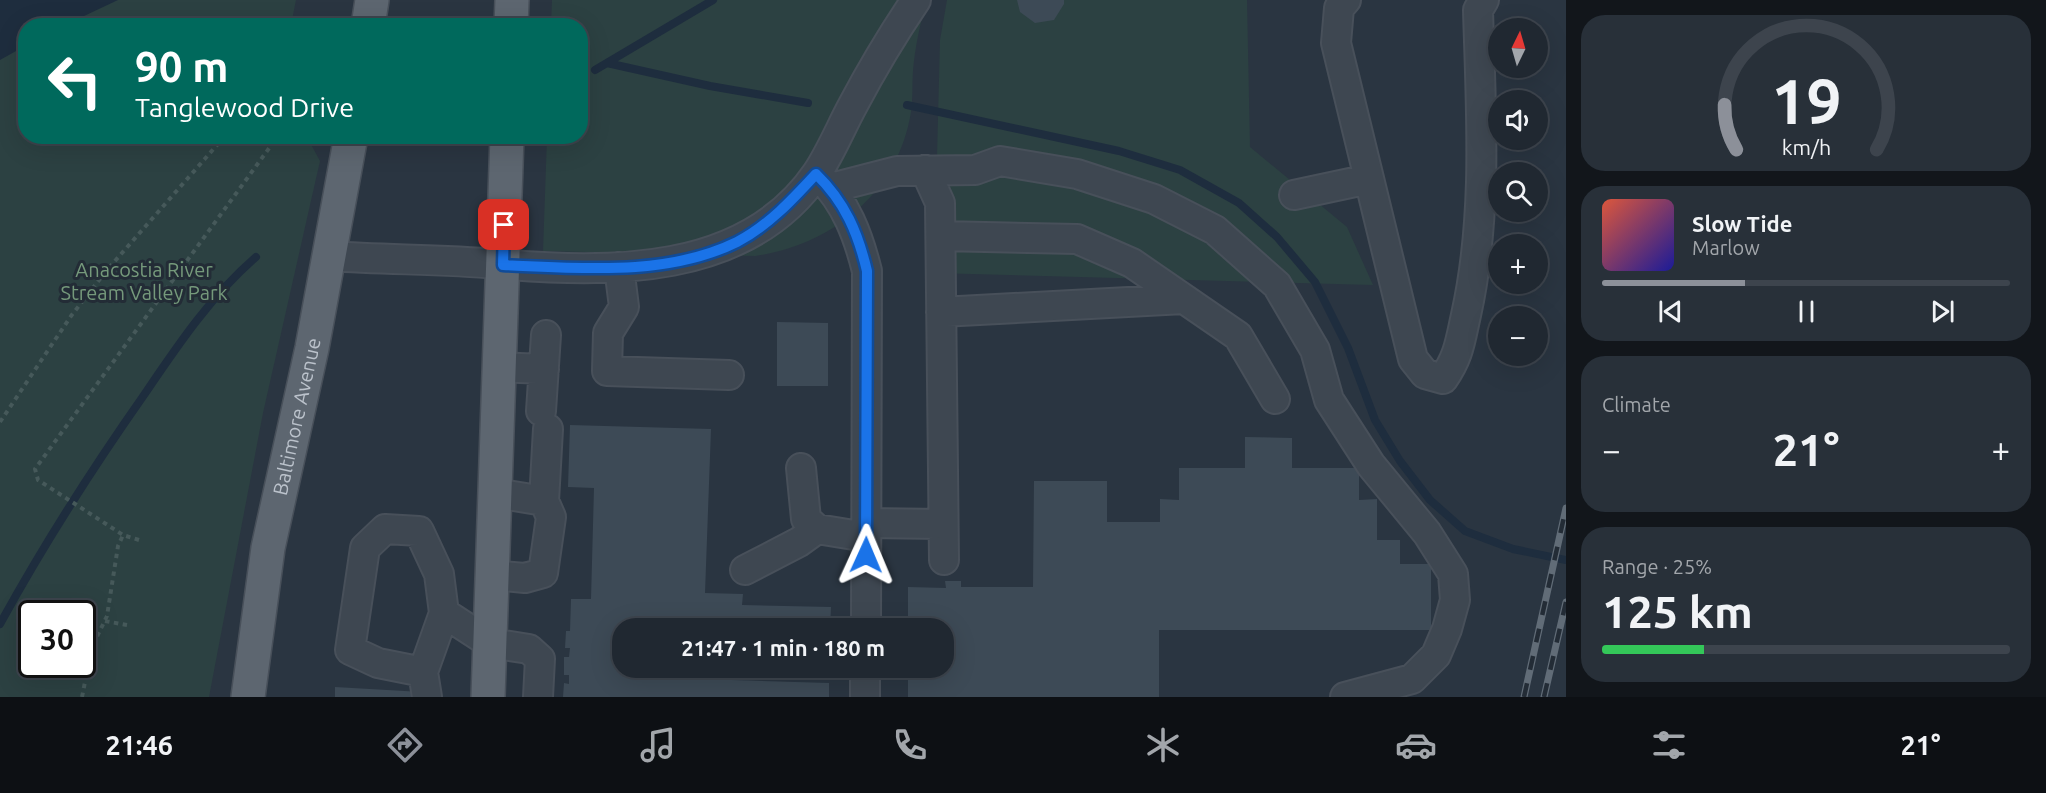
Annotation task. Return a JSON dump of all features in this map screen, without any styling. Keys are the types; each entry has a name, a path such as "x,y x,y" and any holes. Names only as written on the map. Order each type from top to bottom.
{"main road":[{"path":"369,18 372,0"},
{"path":"511,18 512,0"},
{"name":"Baltimore Avenue","path":"248,697 268,548 330,256 350,144"},
{"path":"488,697 507,144"}],"street":[{"path":"824,181 868,78 916,0"},
{"path":"1346,0 1339,8 1336,43 1413,359 1425,374 1443,379 1456,361 1475,274 1482,162 1478,10 1484,0"},
{"path":"330,256 503,265 619,267 693,258 737,242 824,181 897,171 975,170 1000,161 1077,174 1154,199 1215,230 1277,285 1315,350 1329,400 1371,465 1427,533 1453,574 1455,600 1447,629 1436,655 1412,679 1345,697"},
{"path":"925,170 940,203 944,560"},
{"path":"1294,195 1369,179"},
{"path":"824,181 858,237 867,271 866,618"},
{"path":"940,236 1077,239 1132,263 1238,336 1275,399"},
{"path":"619,267 624,307 608,333 607,371 729,375"},
{"path":"941,312 1184,299"},
{"path":"492,575 525,578 543,573 551,517 544,501 546,335"},
{"path":"500,367 544,369"},
{"path":"801,468 806,519 817,529"},
{"path":"495,493 544,501"},
{"path":"745,570 799,542 817,529 866,530 944,524"},
{"path":"385,529 419,531 439,574 444,613 425,684 350,650 365,548 385,529"},
{"path":"444,613 490,643 529,649 540,658 538,697"},
{"path":"865,697 866,678"}],"path":[{"path":"0,422 71,316 107,270 218,144"},
{"path":"140,540 123,535 50,488 34,475 34,469 188,263 272,144"},
{"path":"82,697 92,647 105,621 118,546 123,535"},
{"path":"105,621 127,625"}],"green space":[{"name":"Anacostia River Stream Valley Park","path":"0,0 296,0 292,18 18,18 18,144 311,144 320,161 263,413 209,697 0,697"},
{"path":"552,0 927,0 916,44 911,112 904,141 892,167 876,190 857,210 835,227 783,250 755,256 543,251 547,144 588,144 588,18 551,18"},
{"path":"947,0 1247,0 1250,147 1347,227 1373,285 934,273 940,40"}],"water":[{"path":"0,0 118,0 80,18 18,18 18,50 0,60"}],"building":[{"path":"1017,0 1064,0 1064,4 1054,20 1035,23 1020,12"},
{"path":"777,322 828,323 828,386 777,386"},
{"path":"570,425 711,429 705,593 743,594 742,605 831,607 830,618 612,618 612,678 829,683 829,697 563,697 564,683 569,684 569,675 564,675 564,657 569,657 570,648 565,648 566,631 570,631 571,599 591,599 594,488 568,487"},
{"path":"1245,437 1292,438 1292,468 1359,468 1359,500 1377,499 1377,540 1400,540 1400,564 1431,564 1431,630 1159,630 1159,697 908,697 908,678 954,678 954,618 908,618 908,587 946,588 945,581 961,581 961,587 1033,587 1034,481 1107,481 1107,522 1160,522 1160,499 1179,500 1179,468 1245,468"},
{"path":"335,687 422,692 422,697 335,697"}],"waterway":[{"path":"595,70 713,0"},
{"path":"607,63 710,86 808,103"},
{"path":"907,105 1119,151 1180,170 1239,203 1277,237 1315,282 1348,348 1375,420 1400,461 1430,500 1465,531 1513,549 1566,560"},
{"path":"0,624 69,507 169,358 209,305 256,257"}],"railway":[{"path":"1524,697 1566,508"},
{"path":"1544,697 1566,602"}],"route":[{"path":"504,225 503,265 585,268 639,266 693,258 737,242 771,219 796,197 816,174 831,188 847,212 858,237 867,271 866,555"}]}
